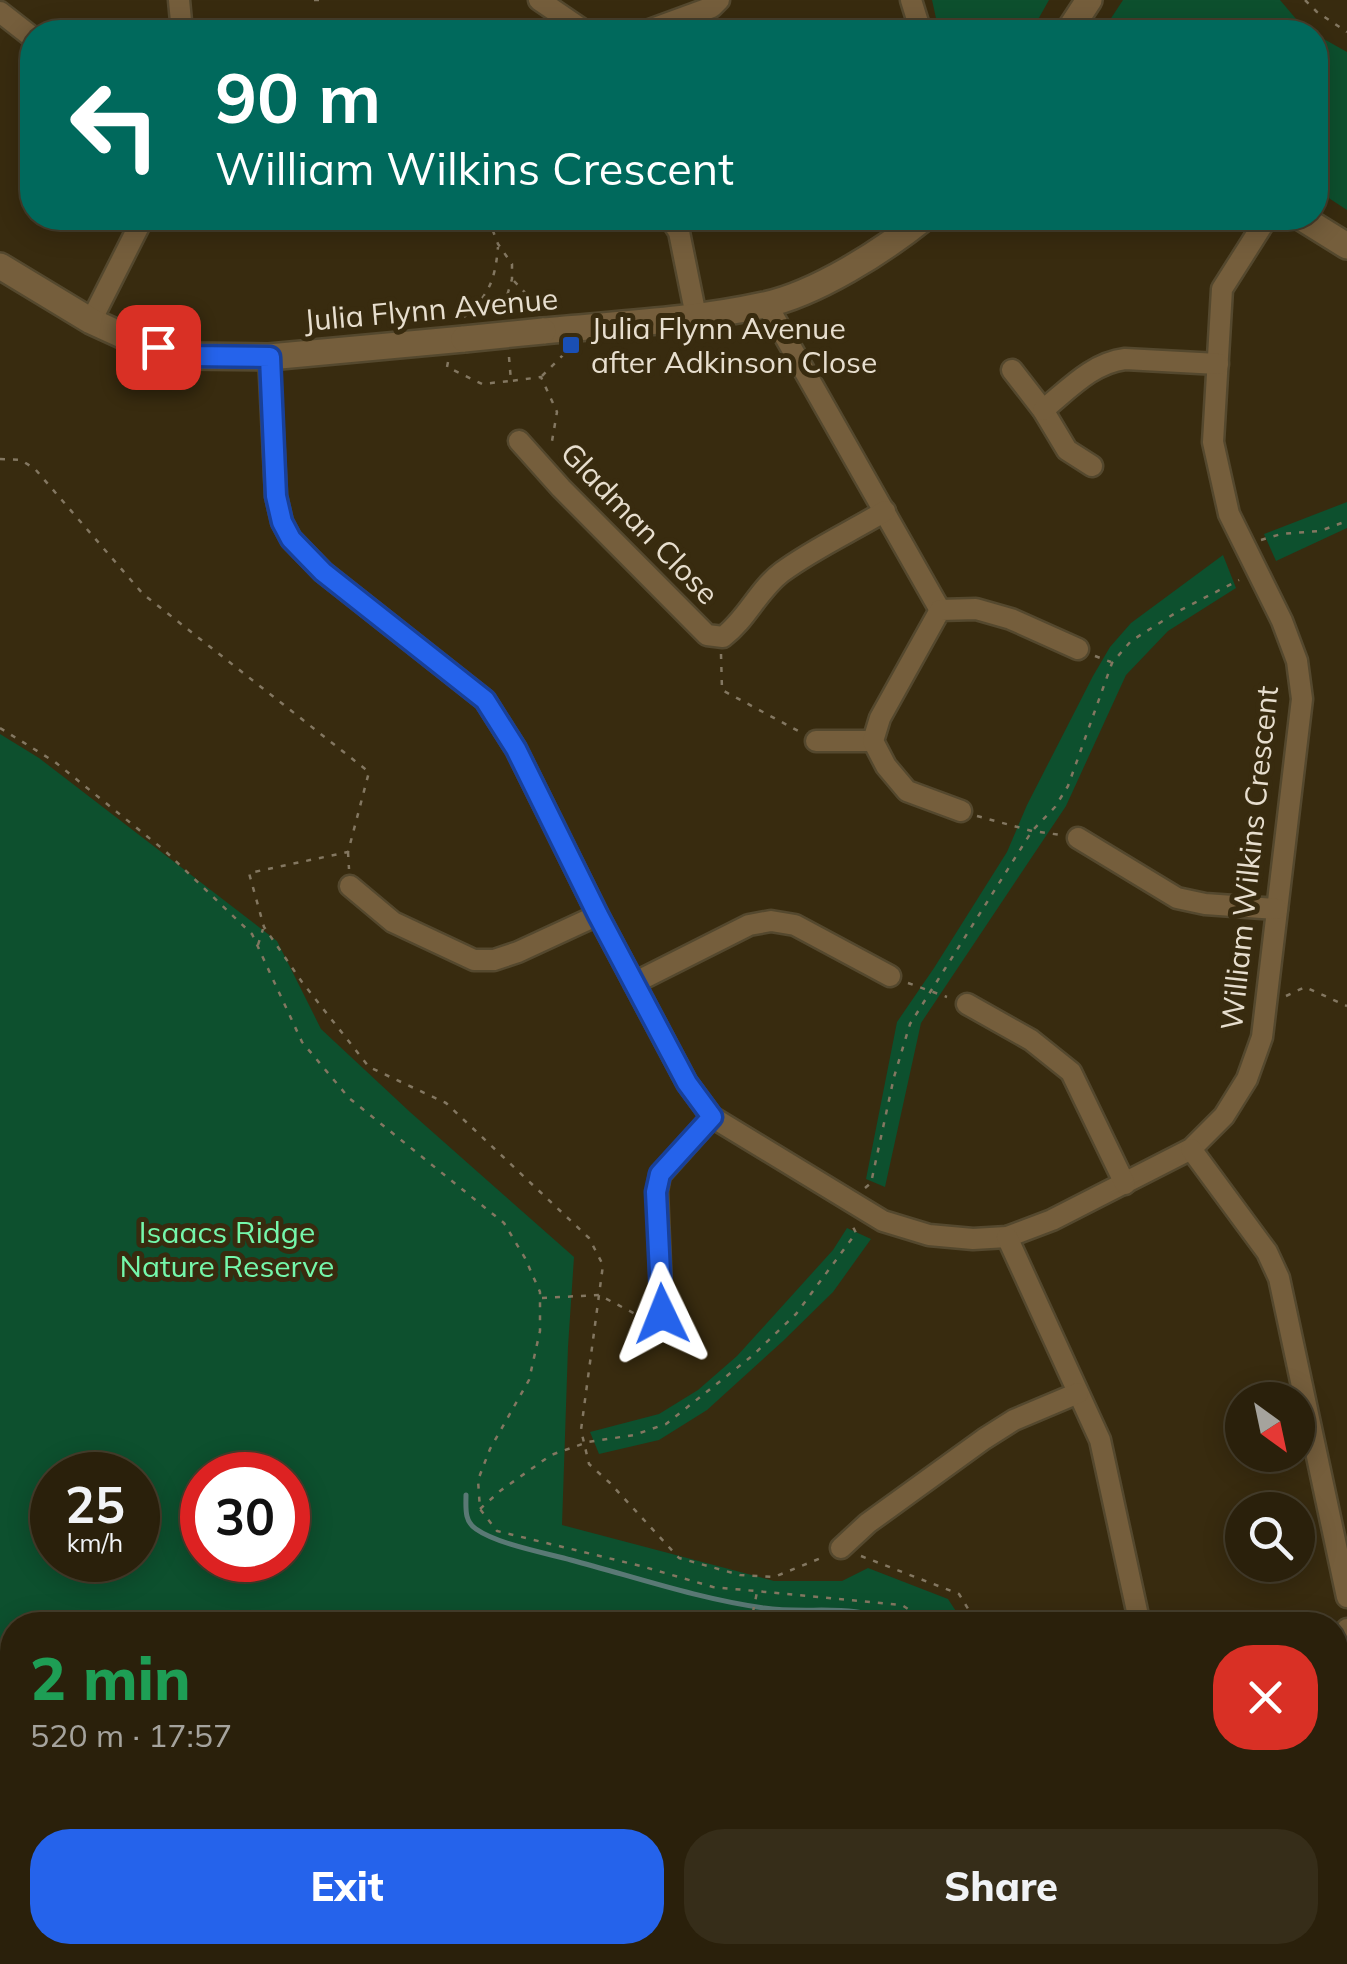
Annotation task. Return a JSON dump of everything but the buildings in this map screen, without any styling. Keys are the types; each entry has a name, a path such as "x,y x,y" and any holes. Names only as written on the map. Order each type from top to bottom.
{"street":[{"path":"539,0 568,20"},
{"path":"678,20 712,8 719,0"},
{"path":"0,12 20,28"},
{"path":"91,322 137,230"},
{"path":"678,230 696,316"},
{"name":"Julia Flynn Avenue","path":"0,266 91,322 126,338 190,356 270,357 696,316 767,305 821,283 907,230"},
{"name":"William Wilkins Crescent","path":"270,357 276,496 291,539 323,572 485,700 516,749 687,1083 712,1117 883,1220 930,1235 1007,1237 1052,1220 1191,1149 1224,1116 1247,1079 1262,1037 1302,700 1297,661 1282,621 1229,514 1213,442 1222,289 1259,230"},
{"path":"1321,230 1347,246"},
{"path":"767,305 940,610"},
{"path":"1043,410 1097,367 1112,360 1218,364"},
{"path":"1012,370 1067,450 1092,466"},
{"name":"Gladman Close","path":"519,441 707,634 722,644 762,589 782,572 885,511"},
{"path":"940,610 976,609 1011,619 1078,648"},
{"path":"940,610 880,718 873,740 886,766 907,790 961,811"},
{"path":"816,741 873,740"},
{"path":"1078,838 1178,898 1205,904 1278,909"},
{"path":"350,886 394,922 474,960 494,960 518,952 598,915"},
{"path":"634,984 749,925 771,921 794,926 890,976"},
{"path":"968,1004 1031,1040 1071,1072 1126,1184"},
{"path":"658,1325 662,1314 656,1192 660,1174 712,1117"},
{"path":"1191,1149 1267,1252 1278,1278 1347,1597"},
{"path":"1007,1237 1100,1440 1137,1612"},
{"path":"841,1548 868,1523 984,1439 1014,1420 1078,1394"}],"path":[{"path":"314,0 323,0"},
{"path":"1306,0 1347,32"},
{"path":"491,288 498,244"},
{"path":"0,460 21,460 35,470 143,594 369,772 348,852 249,874 264,927 369,1067 446,1103 589,1238 603,1265 581,1430 589,1464 679,1558 740,1575 774,1578 841,1548 959,1594 970,1612"},
{"path":"480,1509 551,1456 584,1443 634,1435 666,1424 752,1356 796,1314 856,1232 846,1214 859,1193 872,1184 910,1024 1032,831 1068,786 1112,663 1130,641 1177,612 1281,534 1320,531 1347,521"},
{"path":"722,644 722,690 816,741"},
{"path":"0,728 56,762 164,850 252,934 302,1042 348,1098 504,1223 540,1292 540,1331 529,1380 490,1449 478,1480 480,1509 497,1530 714,1587 902,1605 912,1612"},
{"path":"961,811 1032,831 1078,838"},
{"path":"258,947 264,927"},
{"path":"890,976 968,1004"},
{"path":"1277,1000 1305,987 1347,1006"},
{"path":"540,1298 599,1295 658,1325"},
{"path":"754,1612 757,1590"}],"green space":[{"path":"932,0 1049,0 1038,20 936,20"},
{"path":"1123,0 1280,0 1297,20 1110,20"},
{"path":"1328,41 1347,52 1347,210 1328,198"},
{"path":"1347,502 1347,528 1276,561 1264,534"},
{"path":"1223,555 1236,588 1168,631 1126,675 1066,806 921,1023 885,1187 866,1179 897,1022 1007,852 1093,676 1110,647 1131,623"},
{"name":"Isaacs Ridge Nature Reserve","path":"0,734 39,758 277,941 321,1029 574,1257 562,1525 774,1581 842,1581 868,1568 948,1599 956,1612 0,1612"},
{"path":"847,1228 871,1239 833,1292 783,1341 707,1410 659,1440 599,1454 590,1432 659,1414 698,1390 737,1356 833,1250"}],"waterway":[{"path":"466,1495 472,1526 508,1544 715,1599 782,1610 854,1612"}],"place":[{"name":"Julia Flynn Avenue after Adkinson Close","path":"571,345"}],"route":[{"path":"158,347 190,356 270,357 276,496 291,539 323,572 485,700 516,749 687,1083 712,1117 660,1174 656,1192 662,1314"}]}
